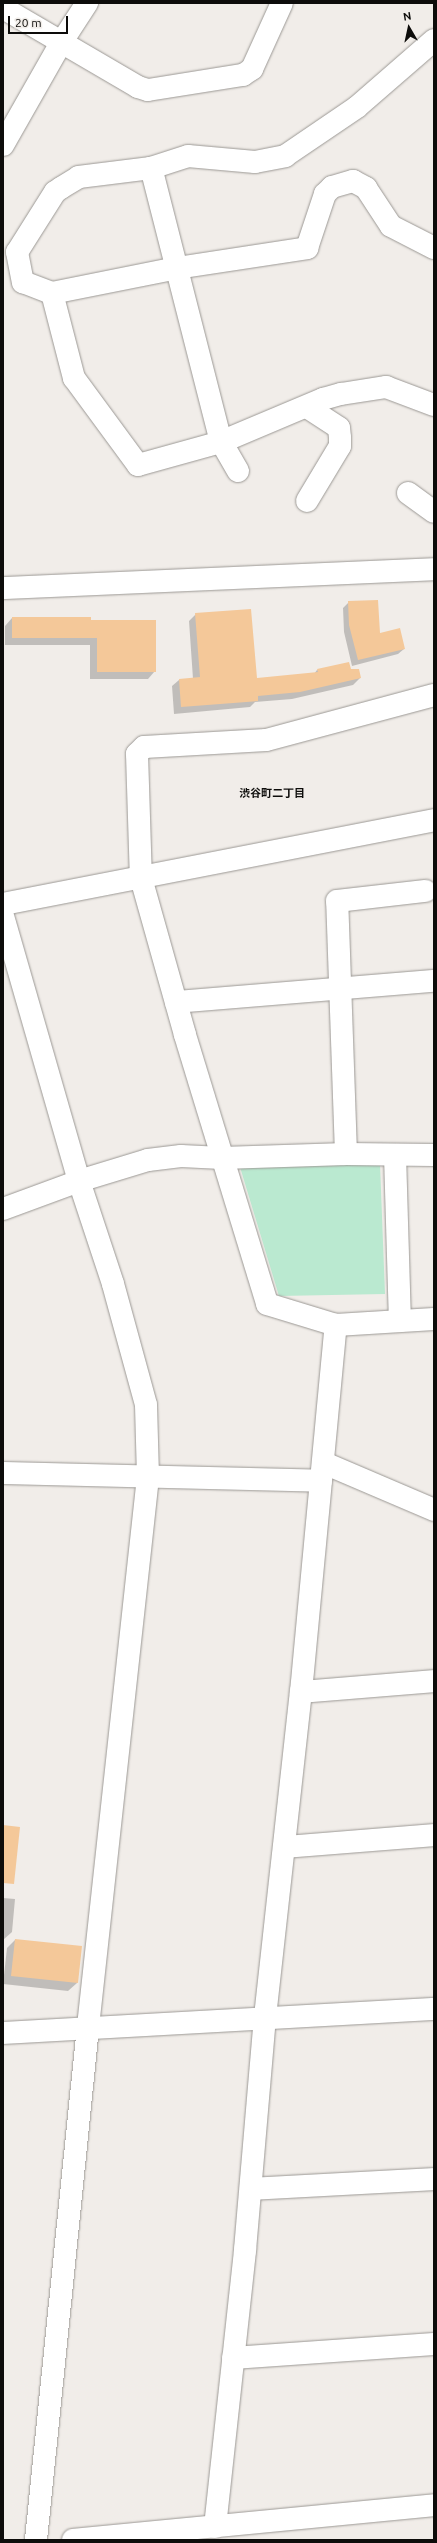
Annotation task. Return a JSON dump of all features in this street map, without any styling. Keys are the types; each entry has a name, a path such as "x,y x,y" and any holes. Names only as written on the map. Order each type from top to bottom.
{"street":[{"path":"3,145 61,43 86,3"},
{"path":"3,8 138,87 148,90 243,75 252,69 282,3"},
{"path":"434,40 356,107 285,156 255,162 188,156 152,168 79,177 55,192 18,252 23,282 52,293 177,268 307,248 326,194 332,187 353,181 366,188 391,226 434,248"},
{"path":"152,168 221,442 238,471"},
{"path":"52,293 74,378 138,465 221,442 341,394 386,387 434,405"},
{"path":"306,407 339,428 340,438 340,446 307,500"},
{"path":"408,492 434,512"},
{"path":"3,588 434,568"},
{"path":"434,695 266,740 144,747 137,754 141,878 222,1158 267,1304 336,1325 434,1319"},
{"path":"3,904 434,820"},
{"path":"346,1154 337,901 425,891"},
{"path":"3,916 79,1181 113,1284 146,1405 148,1477 88,2027 36,2540"},
{"path":"176,1002 434,981"},
{"path":"3,1209 79,1181 148,1160 180,1156 222,1158 346,1154 434,1155"},
{"path":"395,1155 400,1321"},
{"path":"215,2527 251,2189 265,2017 301,1692 336,1325"},
{"path":"3,1473 148,1477 322,1472 434,1510"},
{"path":"301,1692 434,1681"},
{"path":"285,1847 434,1835"},
{"path":"3,2033 265,2017 434,2009"},
{"path":"251,2189 434,2179"},
{"path":"233,2358 434,2344"},
{"path":"73,2540 434,2505"}],"green space":[{"path":"380,1164 385,1294 279,1296 240,1167"}],"building":[{"path":"378,600 380,633 400,628 405,649 358,660 349,625 348,601"},
{"path":"251,609 257,678 318,672 317,669 349,662 351,669 359,669 361,678 300,692 258,696 258,701 181,707 179,679 200,677 195,613"},
{"path":"12,617 91,617 91,620 156,620 156,672 97,672 97,638 12,638"},
{"path":"3,1825 20,1827 14,1884 3,1883"},
{"path":"15,1939 82,1946 78,1983 11,1976"}],"district":[{"name":"渋谷町二丁目","path":"272,793"}]}
